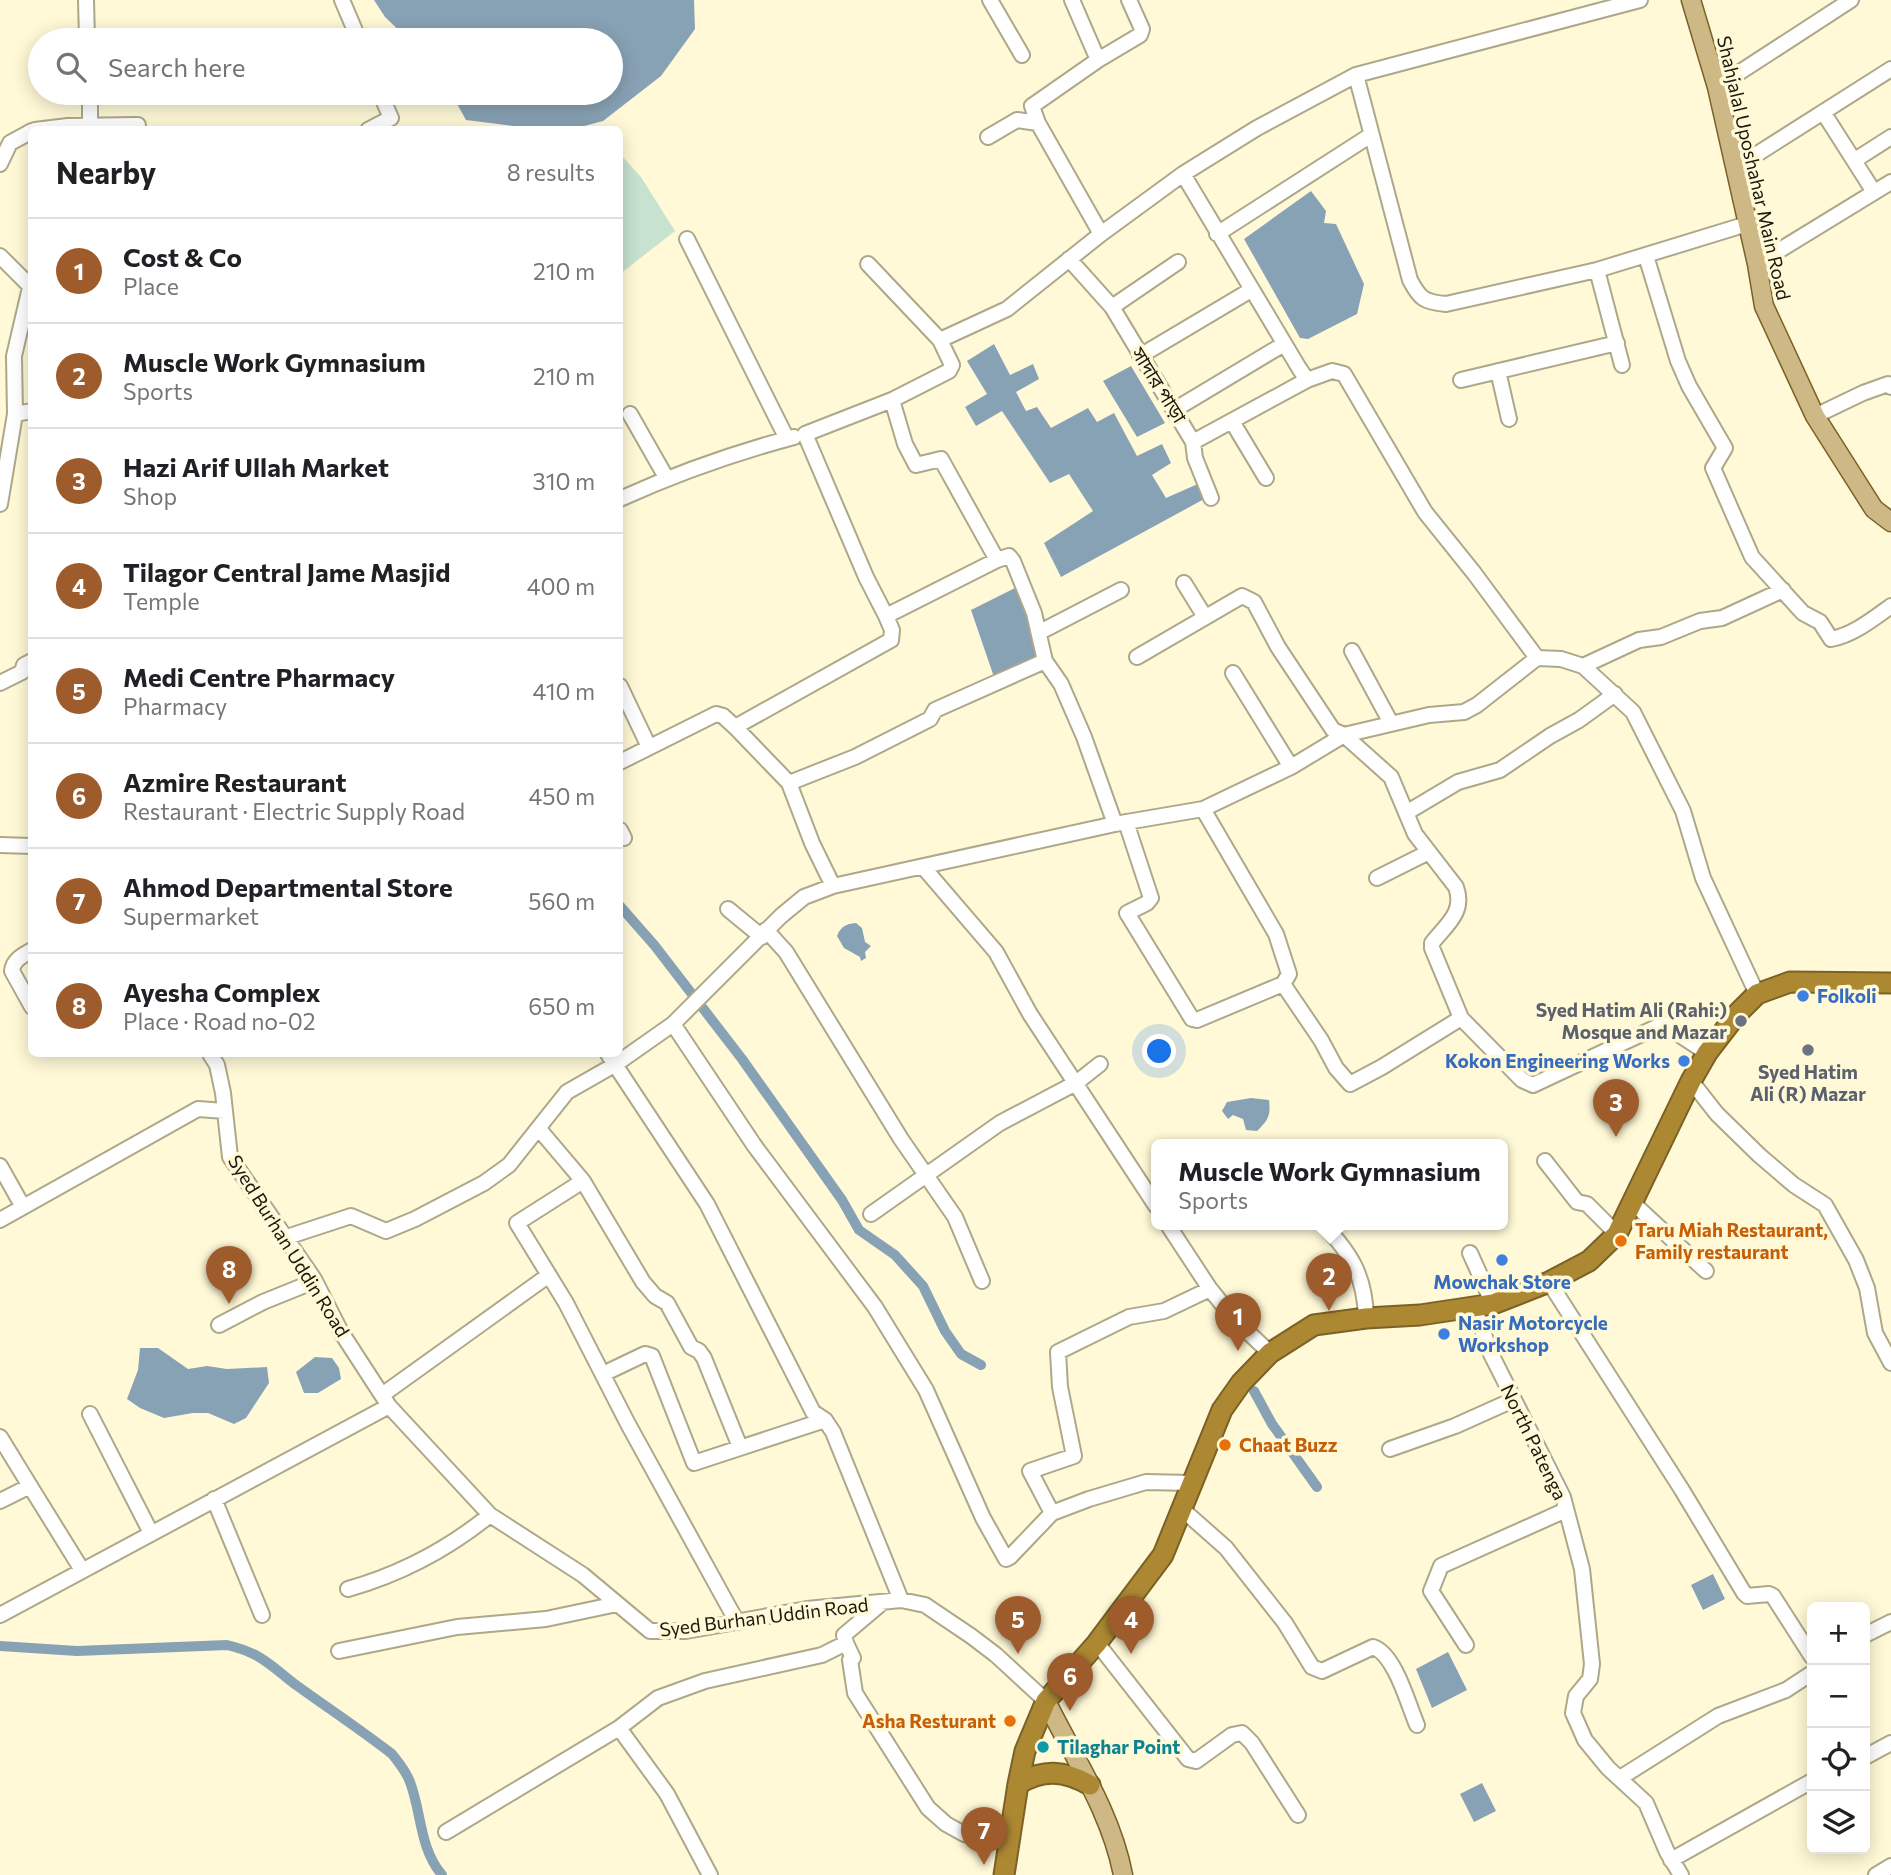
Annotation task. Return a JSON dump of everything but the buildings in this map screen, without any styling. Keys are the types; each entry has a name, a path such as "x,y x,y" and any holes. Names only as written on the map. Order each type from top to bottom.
{"highway":[{"path":"1004,1875 1025,1751 1046,1701 1097,1643 1163,1555 1222,1410 1241,1383 1269,1353 1314,1325 1420,1315 1483,1305 1549,1282 1589,1261 1617,1234 1707,1053 1737,1014 1757,994 1790,982 1891,983"},
{"path":"1018,1784 1035,1774 1060,1773 1079,1778 1090,1785"}],"main road":[{"name":"Shahjalal Uposhahar Main Road","path":"1692,1 1717,87 1764,306 1815,416 1874,509 1891,522"},
{"path":"1046,1701 1090,1785 1118,1847 1123,1875"}],"street":[{"path":"86,0 87,28"},
{"path":"342,0 354,28"},
{"path":"990,0 1022,55"},
{"path":"1072,0 1098,60"},
{"path":"1101,234 1038,122 1034,104 1142,32 1129,0"},
{"path":"940,340 1007,309 1101,234 1183,174 1257,128 1356,75 1640,0"},
{"path":"1717,87 1851,0"},
{"path":"1735,168 1891,69"},
{"path":"1356,75 1410,280 1419,297 1432,303 1446,304 1597,270 1747,224"},
{"path":"90,105 91,126"},
{"path":"376,126 391,118 385,105"},
{"path":"1823,113 1874,192"},
{"path":"988,137 1017,120 1038,122"},
{"path":"122,126 138,125"},
{"path":"0,164 10,143 28,133"},
{"path":"1217,233 1371,135"},
{"path":"1855,160 1891,137"},
{"path":"1183,174 1307,380"},
{"path":"1757,264 1891,182"},
{"path":"687,239 787,439"},
{"path":"0,256 28,280"},
{"path":"1646,256 1678,360 1689,386 1726,448 1713,468 1752,557 1803,613 1819,622 1831,639 1873,619 1891,606"},
{"name":"সাদার পাড়া","path":"1069,260 1112,307 1192,443 1233,423 1307,380 1332,371 1344,374 1425,512 1537,657"},
{"path":"1112,307 1178,262"},
{"path":"623,498 733,455 805,434 892,400 949,371 952,365 940,340 867,264"},
{"path":"1597,270 1622,365"},
{"path":"1140,356 1251,290"},
{"path":"0,504 5,450 15,414 14,356 28,291"},
{"path":"1461,380 1617,343"},
{"path":"1174,410 1284,344"},
{"path":"1498,371 1509,419"},
{"path":"1815,416 1863,393 1888,384 1891,387"},
{"path":"892,400 905,444 916,465 941,460 997,560"},
{"path":"15,414 28,412"},
{"path":"630,414 667,479"},
{"path":"1233,423 1266,478"},
{"path":"735,727 891,640 892,630 866,577 805,434"},
{"path":"1192,443 1210,498"},
{"path":"886,616 997,560 1009,556 1013,561 1040,632 1045,661 1061,684 1151,898 1147,903 1127,913 1192,1019 1197,1020 1283,984 1289,974 1276,934 1203,809"},
{"path":"1184,583 1205,617"},
{"path":"1040,632 1121,590"},
{"path":"1583,666 1639,640 1661,637 1700,621 1722,618 1783,590"},
{"path":"1137,656 1242,596 1254,602 1278,647 1333,730 1345,736 1391,777 1415,834 1456,887 1460,908 1432,943 1432,948 1461,1018 1522,1080 1533,1085 1663,1024 1707,1053"},
{"path":"1352,651 1391,723"},
{"path":"623,1053 673,1024 705,990 804,897 833,886 1121,823 1203,809 1291,767 1345,736 1429,715 1464,712 1477,705 1537,657 1561,659 1583,666 1633,712 1683,811 1703,878 1757,994"},
{"path":"789,783 855,757 929,719 935,710 1045,661"},
{"path":"0,683 22,672 24,665 28,663"},
{"path":"1233,673 1291,767"},
{"path":"623,692 649,747"},
{"path":"1406,813 1458,782 1489,774 1509,764 1615,694"},
{"path":"623,760 716,714 723,716 789,783 812,843 833,886"},
{"path":"0,845 28,846"},
{"path":"1377,878 1429,852"},
{"path":"925,868 996,952 1030,1014 1151,1198"},
{"path":"728,909 764,933 786,952 925,1174 955,1217 982,1280"},
{"path":"28,952 19,958 12,971 28,1000"},
{"path":"1283,984 1321,1040 1336,1068 1350,1084 1461,1018"},
{"path":"673,1024 754,1145 875,1307 926,1390 1006,1559 1010,1558 1052,1513 1146,1482 1191,1483"},
{"name":"Syed Burhan Uddin Road","path":"212,1057 217,1065 230,1157 315,1281 341,1332 385,1401 491,1515 583,1575 650,1631 686,1631 807,1609 901,1600 925,1605 971,1636 1046,1701"},
{"path":"284,1238 351,1216 386,1231 415,1219 484,1182 509,1165 567,1092 612,1059 707,1204 813,1412 825,1420 833,1432 901,1600"},
{"path":"871,1214 1000,1123 1076,1083 1100,1065"},
{"path":"1691,1081 1717,1114 1759,1155 1794,1185 1825,1205 1856,1259 1867,1289 1875,1334 1891,1363"},
{"path":"0,1220 198,1109 225,1111"},
{"path":"539,1129 583,1181 643,1282 655,1296 667,1303 691,1347 704,1357 740,1447"},
{"path":"1545,1161 1577,1202 1587,1204 1617,1234"},
{"path":"0,1166 23,1207"},
{"path":"583,1181 518,1223 566,1303 737,1622"},
{"path":"1633,1203 1706,1271"},
{"path":"1171,1230 1210,1289 1235,1320 1269,1353"},
{"path":"1329,1230 1346,1249 1354,1263 1365,1294 1366,1318"},
{"name":"North Patenga","path":"1471,1253 1491,1354 1563,1497 1582,1569 1592,1664 1590,1679 1576,1696 1573,1713 1585,1740 1646,1803 1671,1860 1681,1875"},
{"path":"0,1615 214,1499 385,1401 550,1275"},
{"path":"219,1325 263,1302 315,1281"},
{"path":"1549,1282 1682,1490 1744,1593 1747,1596 1773,1596 1807,1649"},
{"path":"1052,1513 1030,1471 1073,1456 1060,1387 1058,1352 1129,1317 1164,1311 1210,1289"},
{"path":"603,1374 649,1353 691,1460 698,1462 825,1420"},
{"path":"1390,1449 1455,1426 1513,1400"},
{"path":"90,1414 150,1533"},
{"path":"0,1437 82,1570"},
{"path":"0,1501 30,1486"},
{"path":"214,1499 262,1615"},
{"path":"1183,1510 1226,1548 1284,1623 1312,1667 1322,1671 1373,1647 1379,1650 1392,1664 1417,1725"},
{"path":"1466,1644 1431,1591 1441,1566 1566,1510"},
{"path":"348,1589 424,1560 468,1533 491,1515"},
{"path":"883,1602 844,1635 853,1658 850,1661 855,1693 870,1721 928,1808 964,1835 1009,1843"},
{"path":"339,1651 457,1627 546,1619 617,1604"},
{"path":"1870,1632 1891,1622"},
{"path":"446,1832 619,1728 658,1698 705,1681 822,1655 846,1643"},
{"path":"1097,1643 1188,1759 1196,1761 1232,1735 1242,1733 1252,1743 1298,1815"},
{"path":"1620,1778 1718,1716 1786,1690 1807,1676"},
{"path":"619,1728 667,1794 706,1873"},
{"path":"1870,1754 1891,1743"},
{"path":"1671,1860 1807,1785"},
{"path":"1876,1875 1891,1866"}],"green space":[{"path":"623,157 641,177 675,231 623,272"}],"water":[{"path":"374,0 694,0 695,29 661,76 603,121 584,126 514,126 466,120 458,105 623,105 623,28 396,28"},
{"path":"1311,191 1326,211 1324,223 1336,224 1364,284 1357,314 1308,339 1300,338 1244,239"},
{"path":"994,344 1010,375 1033,364 1039,379 1016,392 1026,411 1037,407 1051,428 1088,408 1097,422 1114,413 1137,456 1162,444 1171,463 1152,475 1166,498 1200,483 1206,498 1061,577 1044,543 1093,511 1069,474 1050,483 1002,411 976,426 965,407 987,394 967,361"},
{"path":"1131,366 1165,423 1137,437 1103,381"},
{"path":"1019,586 1037,656 994,677 971,610"},
{"path":"856,923 862,928 865,942 871,946 865,952 866,958 861,961 860,957 844,948 837,936 844,926"},
{"path":"1251,1098 1269,1100 1268,1117 1257,1131 1246,1130 1243,1119 1233,1115 1228,1119 1222,1111 1227,1102"},
{"path":"140,1348 158,1348 188,1369 207,1366 227,1369 267,1367 269,1383 246,1418 234,1424 208,1413 164,1418 127,1399 138,1370"},
{"path":"315,1357 332,1358 339,1368 341,1379 318,1393 304,1393 296,1372"},
{"path":"1713,1574 1725,1599 1703,1610 1691,1585"},
{"path":"1448,1652 1467,1690 1432,1708 1416,1669"},
{"path":"1482,1783 1496,1811 1474,1822 1460,1794"}],"waterway":[{"path":"623,909 655,946 742,1059 842,1200 859,1230 895,1255 923,1286 945,1331 961,1354 981,1365"},
{"path":"1254,1391 1272,1424 1317,1487"},
{"path":"0,1646 77,1651 227,1645 257,1656 392,1754 408,1778 425,1842 442,1875"}],"place":[{"name":"Folkoli","path":"1803,996"},
{"name":"Syed Hatim Ali (Rahi:) Mosque and Mazar","path":"1741,1021"},
{"name":"Syed Hatim Ali (R) Mazar","path":"1808,1050"},
{"name":"Kokon Engineering Works","path":"1684,1061"},
{"name":"Hazi Arif Ullah Market","path":"1616,1137"},
{"name":"Taru Miah Restaurant, Family restaurant","path":"1621,1241"},
{"name":"Mowchak Store","path":"1502,1260"},
{"name":"Ayesha Complex","path":"229,1304"},
{"name":"Muscle Work Gymnasium","path":"1329,1311"},
{"name":"Nasir Motorcycle Workshop","path":"1444,1334"},
{"name":"Cost & Co","path":"1238,1351"},
{"name":"Chaat Buzz","path":"1225,1445"},
{"name":"Medi Centre Pharmacy","path":"1018,1654"},
{"name":"Tilagor Central Jame Masjid","path":"1131,1654"},
{"name":"Azmire Restaurant","path":"1070,1711"},
{"name":"Asha Resturant","path":"1010,1721"},
{"name":"Tilaghar Point","path":"1043,1747"},
{"name":"Ahmod Departmental Store","path":"984,1865"}]}
